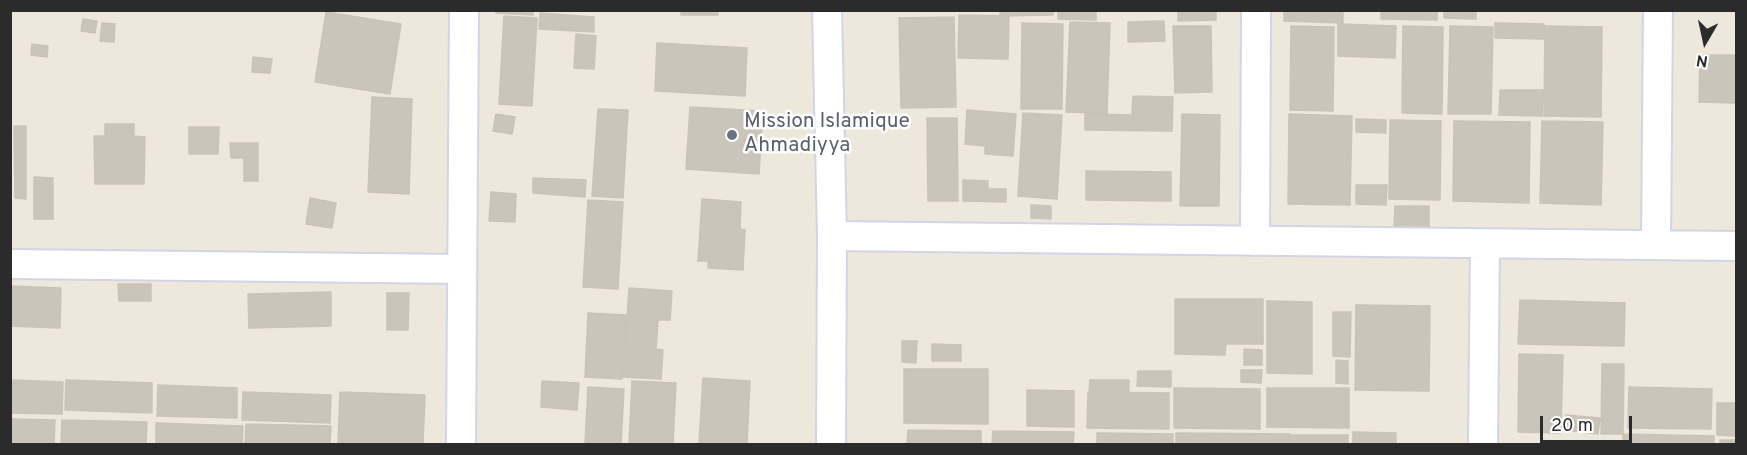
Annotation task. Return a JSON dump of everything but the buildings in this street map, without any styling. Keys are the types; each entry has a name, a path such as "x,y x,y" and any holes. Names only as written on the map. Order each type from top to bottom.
{"street":[{"path":"461,444 465,10"},
{"path":"827,10 832,236 831,444"},
{"path":"1255,241 1256,10"},
{"path":"1656,245 1658,10"},
{"path":"832,236 1737,246"},
{"path":"1483,444 1485,244"},
{"path":"10,264 462,269"}],"place":[{"name":"Mission Islamique Ahmadiyya","path":"732,135"}]}
